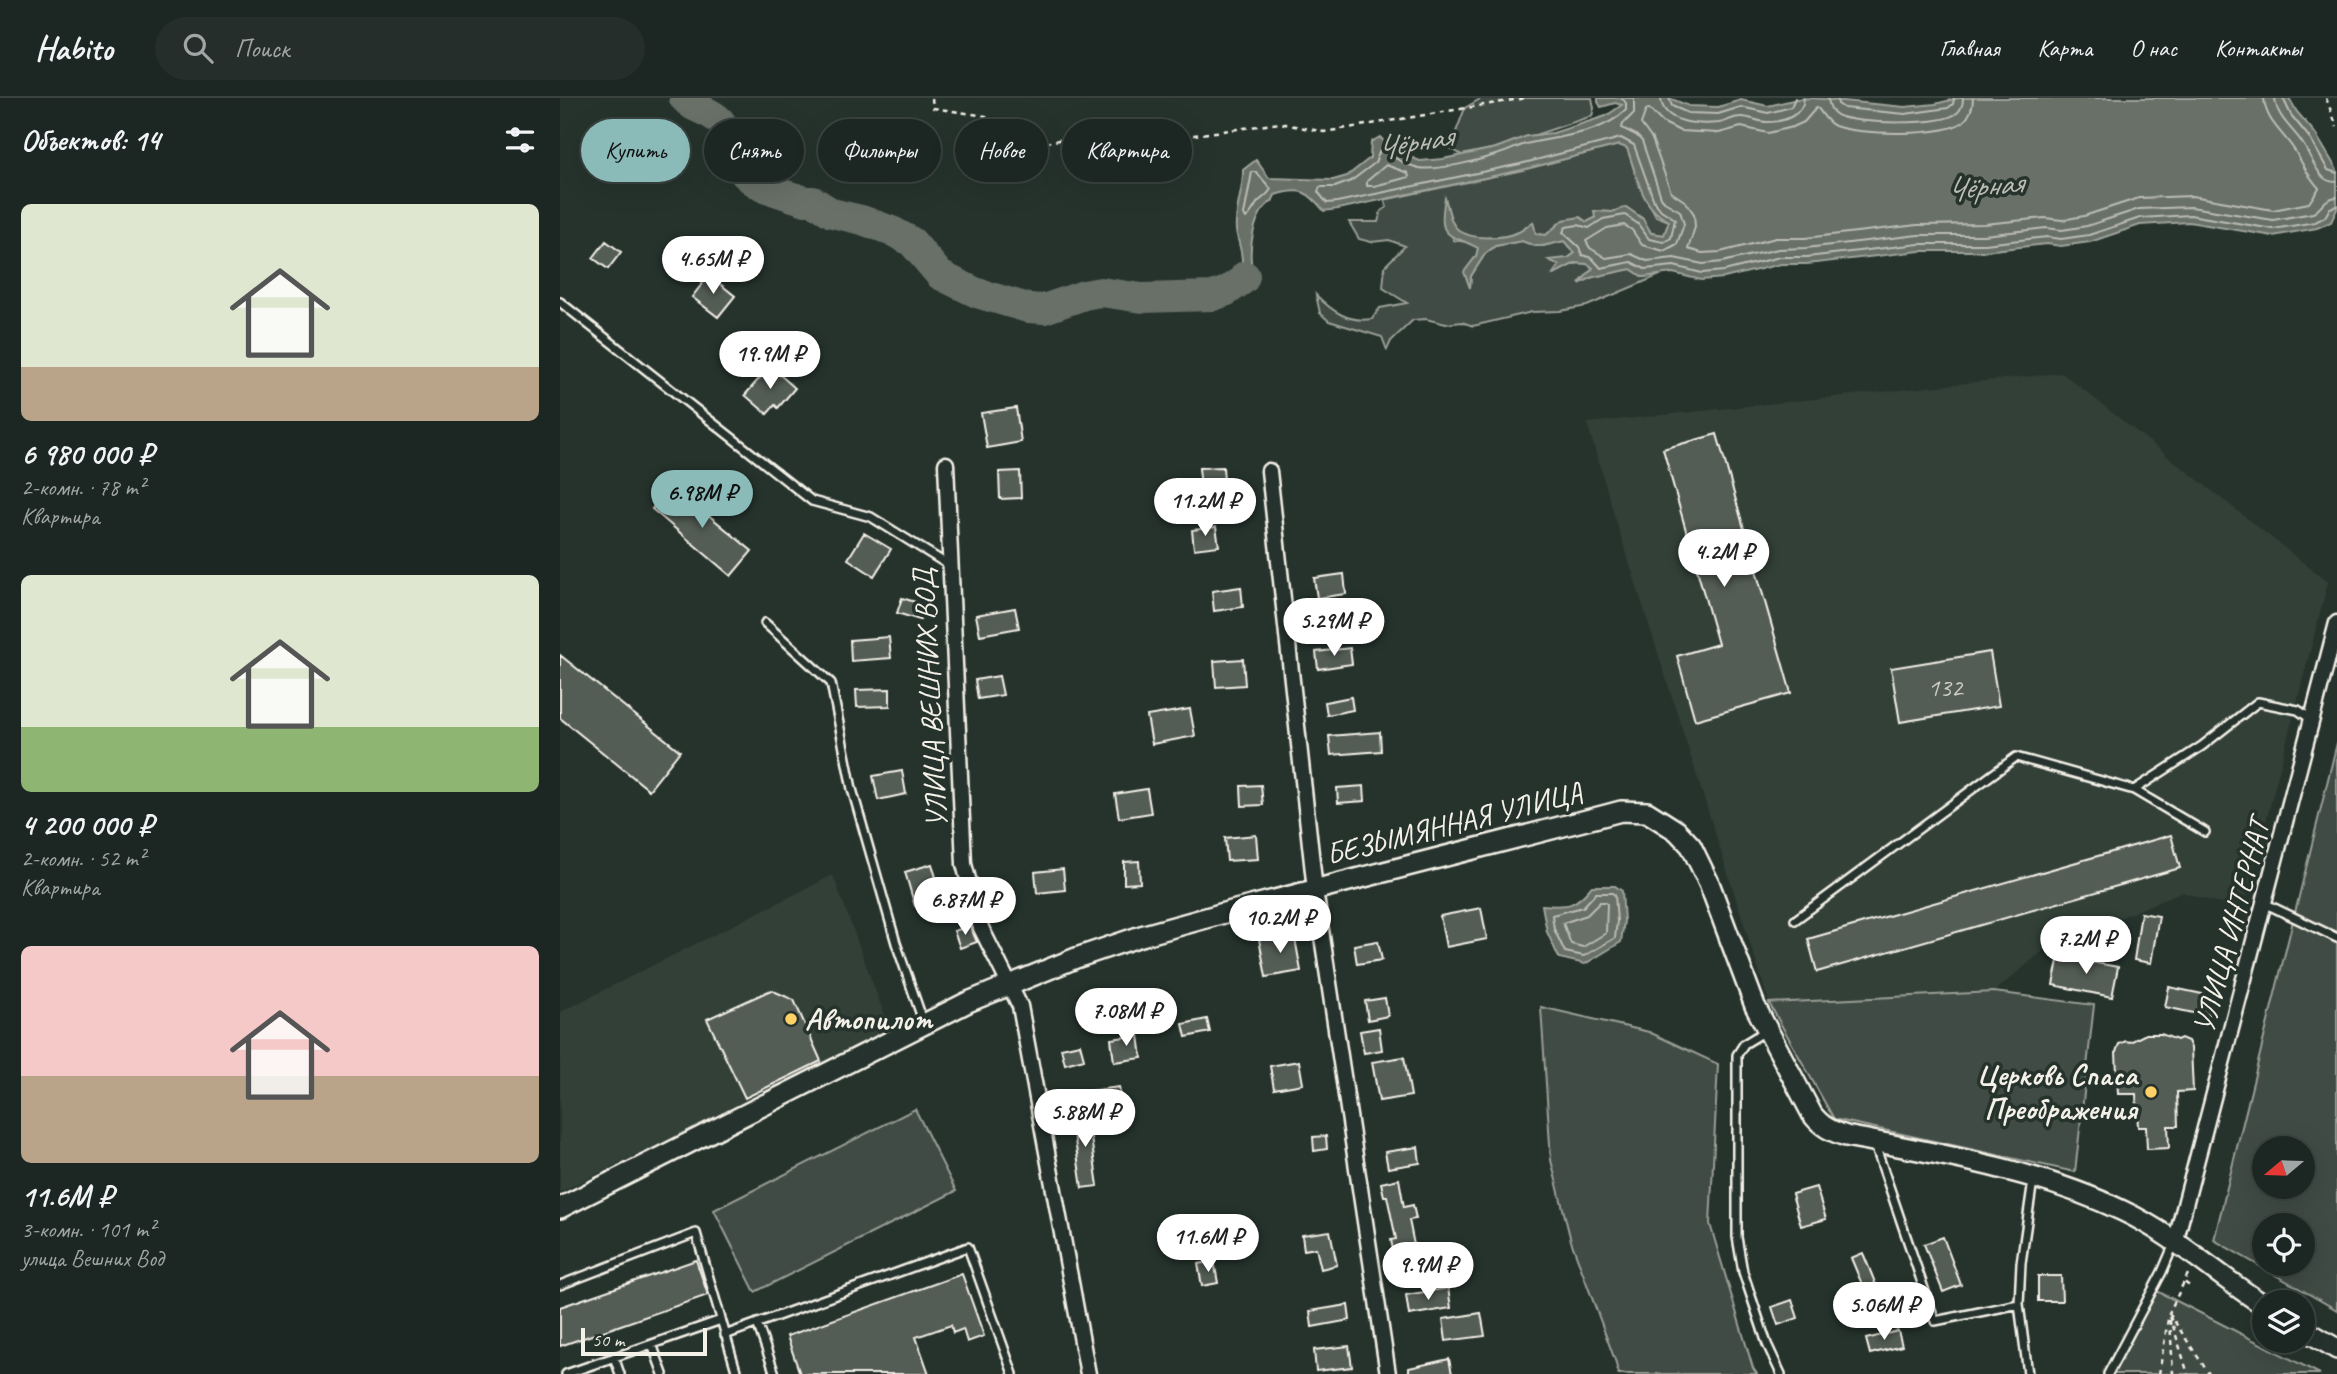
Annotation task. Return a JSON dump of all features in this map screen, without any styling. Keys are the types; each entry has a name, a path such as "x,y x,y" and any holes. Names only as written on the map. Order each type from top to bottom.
{"street":[{"name":"УЛИЦА ВЕШНИХ ВОД","path":"946,464 964,864 981,928 1007,985 1020,1006 1088,1374"},
{"path":"1269,471 1315,890 1388,1374"},
{"name":"УЛИЦА ИНТЕРНАТ","path":"2175,1243 2337,623"},
{"name":"БЕЗЫМЯННАЯ УЛИЦА","path":"560,1208 924,1024 1007,985 1076,958 1140,936 1614,813 1634,811 1647,812 1677,831 1691,846 1701,863 1755,1006 1812,1115 1820,1124 1830,1131 1967,1160 2033,1178 2122,1211 2175,1243 2252,1298"},
{"path":"2315,1336 2337,1349"}],"lane":[{"path":"560,302 812,501 871,517 950,566"},
{"path":"765,624 831,683 852,789 895,943 924,1024"},
{"path":"2134,790 2202,746 2258,702 2298,710 2312,719"},
{"path":"1795,919 2016,757 2134,790 2205,832"},
{"path":"2264,903 2337,939"},
{"path":"1767,1030 1744,1044 1737,1055 1737,1237 1743,1272 1767,1344 1781,1374"},
{"path":"1874,1141 1935,1321 2019,1304"},
{"path":"2028,1374 2019,1304 2021,1263 2033,1178"},
{"path":"560,1285 696,1233 737,1374"},
{"path":"2108,1374 2175,1243"},
{"path":"725,1335 968,1247 1013,1374"},
{"path":"572,1373 721,1320"},
{"path":"757,1323 775,1374"},
{"path":"652,1344 663,1374"},
{"path":"614,1357 620,1374"}],"path":[{"path":"932,98 933,108 986,116 1040,144 1117,128 1153,135 1194,135 1280,123 1324,132 1526,98"},
{"path":"2326,98 2337,127"},
{"path":"2159,1374 2169,1313 2184,1282"},
{"path":"2169,1313 2173,1374"},
{"path":"2169,1313 2188,1374"},
{"path":"2169,1313 2209,1374"}],"shaded area":[{"path":"1482,98 1592,98 1594,108 1592,116 1496,148 1462,155 1450,148 1465,108"},
{"path":"1619,145 1627,148 1639,184 1656,216 1669,221 1664,235 1651,233 1643,219 1626,207 1612,212 1595,211 1595,218 1587,222 1563,220 1546,235 1536,234 1533,222 1512,234 1476,237 1455,227 1445,200 1453,240 1467,242 1479,248 1477,256 1465,272 1470,286 1471,276 1485,254 1495,246 1522,241 1543,246 1564,241 1575,253 1568,258 1551,261 1560,265 1554,274 1583,263 1593,268 1580,283 1593,277 1631,269 1643,277 1660,275 1587,306 1560,311 1532,312 1473,326 1462,322 1446,324 1426,319 1413,320 1391,341 1387,350 1382,337 1329,321 1320,313 1316,295 1334,311 1363,320 1372,319 1380,308 1407,303 1383,288 1385,266 1405,246 1389,240 1371,242 1359,239 1349,222 1378,222 1381,211 1387,207 1384,200 1522,170"},
{"path":"2062,373 2328,582 2243,910 2181,892 2044,950 1994,992 1769,1003 1587,423"},
{"path":"2337,743 2337,1310 2315,1297 2315,1290 2302,1290 2277,1276 2315,1276 2315,1213 2252,1213 2252,1262 2214,1240"},
{"path":"833,875 891,1033 560,1192 560,1012"},
{"path":"1994,992 2094,1005 2075,1172 1834,1119 1769,1003"},
{"path":"1541,1007 1649,1032 1718,1064 1710,1224 1757,1374 1618,1374 1571,1241 1551,1160"},
{"path":"915,1109 956,1191 755,1292 714,1210"},
{"path":"2153,1289 2252,1339 2252,1353 2279,1353 2320,1374 2108,1374"}],"water":[{"path":"1598,98 1669,98 1689,106 1718,107 1741,100 1768,106 1812,98 1905,107 1959,98 2289,98 2315,133 2337,170 2337,209 2331,222 2317,228 2273,236 2189,222 2140,225 2090,242 2061,246 2047,244 1985,251 1920,251 1807,264 1781,264 1724,278 1701,280 1673,273 1643,277 1631,269 1593,277 1579,284 1593,268 1588,264 1575,263 1552,275 1559,265 1549,260 1568,258 1575,253 1564,241 1535,246 1522,241 1495,246 1485,254 1471,276 1470,288 1464,272 1476,256 1478,248 1453,236 1444,228 1445,198 1454,225 1475,237 1512,234 1533,222 1536,234 1546,235 1563,220 1580,217 1587,222 1595,218 1594,211 1612,212 1626,207 1643,219 1651,233 1664,235 1669,221 1660,216 1646,200 1627,148 1619,145 1522,170 1338,209 1324,211 1303,192 1291,191 1275,195 1260,214 1253,236 1251,258 1255,275 1242,288 1213,296 1233,280 1241,269 1236,215 1243,170 1256,160 1269,178 1333,180 1347,176 1370,158 1371,142 1380,137 1392,150 1420,161 1443,159 1496,148 1527,136 1553,133 1606,116 1622,105 1615,103 1601,107"},
{"path":"1592,886 1615,886 1622,891 1624,921 1621,942 1585,964 1559,958 1547,932 1542,905 1558,906 1576,902"}],"building":[{"path":"606,241 621,252 608,269 593,258"},
{"path":"709,275 735,296 718,317 692,297"},
{"path":"770,366 795,388 778,408 775,405 767,414 745,395"},
{"path":"1016,408 1021,442 987,448 981,413"},
{"path":"1717,434 1791,693 1695,720 1677,656 1718,644 1663,449"},
{"path":"1223,467 1225,495 1202,497 1199,468"},
{"path":"1020,471 1021,498 1000,499 999,472"},
{"path":"672,485 752,551 731,576 652,509"},
{"path":"1216,527 1219,546 1194,549 1192,530"},
{"path":"864,533 891,549 874,576 848,559"},
{"path":"1344,574 1346,594 1317,598 1314,578"},
{"path":"1241,587 1243,607 1214,611 1212,591"},
{"path":"902,598 925,605 920,620 897,613"},
{"path":"1015,608 1019,628 980,635 976,615"},
{"path":"889,637 891,658 851,661 850,640"},
{"path":"1350,648 1352,664 1318,669 1316,652"},
{"path":"1990,652 1999,706 1900,722 1891,668"},
{"path":"560,655 680,751 649,790 560,718"},
{"path":"1243,659 1245,685 1216,687 1214,661"},
{"path":"999,676 1003,695 978,699 975,680"},
{"path":"890,689 890,706 857,707 856,690"},
{"path":"1351,697 1353,710 1327,715 1325,702"},
{"path":"1190,709 1195,736 1152,744 1147,716"},
{"path":"1380,732 1381,751 1331,755 1329,736"},
{"path":"902,771 906,794 878,800 873,776"},
{"path":"1261,785 1263,805 1242,806 1241,786"},
{"path":"1364,786 1365,801 1338,803 1337,788"},
{"path":"1147,789 1151,813 1119,818 1115,794"},
{"path":"1256,835 1258,859 1227,861 1225,838"},
{"path":"2171,835 2180,868 1817,972 1808,939"},
{"path":"1139,861 1140,883 1124,884 1124,862"},
{"path":"932,864 942,897 915,906 905,872"},
{"path":"1063,869 1065,890 1037,893 1035,872"},
{"path":"1481,908 1487,939 1446,947 1440,916"},
{"path":"2141,913 2159,916 2151,963 2134,960"},
{"path":"970,926 977,942 960,948 954,931"},
{"path":"1294,933 1301,971 1266,977 1259,939"},
{"path":"1378,941 1382,960 1357,964 1354,945"},
{"path":"2059,956 2118,967 2112,997 2053,985"},
{"path":"2169,987 2212,996 2208,1016 2165,1007"},
{"path":"771,990 794,1000 821,1061 745,1098 707,1019"},
{"path":"1385,998 1388,1016 1368,1020 1365,1001"},
{"path":"1207,1019 1210,1032 1186,1037 1183,1024"},
{"path":"1379,1028 1382,1050 1364,1053 1360,1031"},
{"name":"Церковь Спаса Преображения","path":"2146,1034 2161,1034 2177,1040 2181,1038 2188,1041 2191,1048 2193,1091 2177,1092 2178,1126 2168,1126 2169,1148 2147,1149 2146,1127 2138,1127 2136,1094 2118,1094 2116,1052 2119,1044"},
{"path":"1139,1035 1142,1058 1114,1062 1111,1039"},
{"path":"1080,1044 1084,1059 1065,1064 1061,1048"},
{"path":"1404,1057 1411,1096 1379,1101 1372,1062"},
{"path":"1299,1061 1303,1084 1274,1089 1270,1066"},
{"path":"1119,1087 1123,1113 1092,1118 1088,1091"},
{"path":"1087,1110 1098,1186 1082,1188 1071,1113"},
{"path":"1326,1136 1327,1149 1314,1151 1313,1137"},
{"path":"1418,1147 1420,1163 1388,1168 1385,1152"},
{"path":"1399,1179 1404,1207 1413,1205 1416,1219 1409,1220 1416,1255 1395,1259 1391,1240 1396,1239 1387,1196 1384,1196 1381,1183"},
{"path":"1816,1187 1826,1219 1801,1226 1792,1194"},
{"path":"1227,1220 1229,1235 1198,1239 1196,1224"},
{"path":"1330,1231 1337,1265 1321,1269 1316,1248 1304,1250 1302,1235"},
{"path":"1943,1237 1961,1285 1943,1292 1924,1244"},
{"path":"1863,1253 1876,1285 1864,1289 1851,1258"},
{"path":"696,1260 708,1295 560,1346 560,1307"},
{"path":"1214,1261 1218,1283 1202,1286 1198,1264"},
{"path":"962,1274 984,1336 967,1342 963,1329 953,1333 951,1325 916,1337 929,1374 800,1374 787,1336"},
{"path":"2038,1276 2061,1276 2062,1301 2038,1301"},
{"path":"1448,1288 1451,1308 1409,1315 1406,1295"},
{"path":"1792,1300 1798,1318 1778,1325 1772,1307"},
{"path":"1348,1305 1350,1320 1312,1327 1310,1311"},
{"path":"1481,1313 1485,1336 1446,1341 1443,1319"},
{"path":"1898,1331 1902,1346 1870,1354 1866,1339"},
{"path":"1349,1346 1352,1367 1316,1371 1314,1350"},
{"path":"1449,1359 1452,1374 1409,1374 1409,1368"}],"waterway":[{"name":"Чёрная","path":"684,98 720,121 742,170 757,183 787,195 813,201 832,213 892,231 912,242 940,275 977,293 1028,308 1044,309 1101,292 1142,298 1213,296 1227,291 1245,276"}],"place":[{"name":"Автопилот","path":"791,1019"},
{"name":"Церковь Спаса Преображения","path":"2151,1092"}]}
